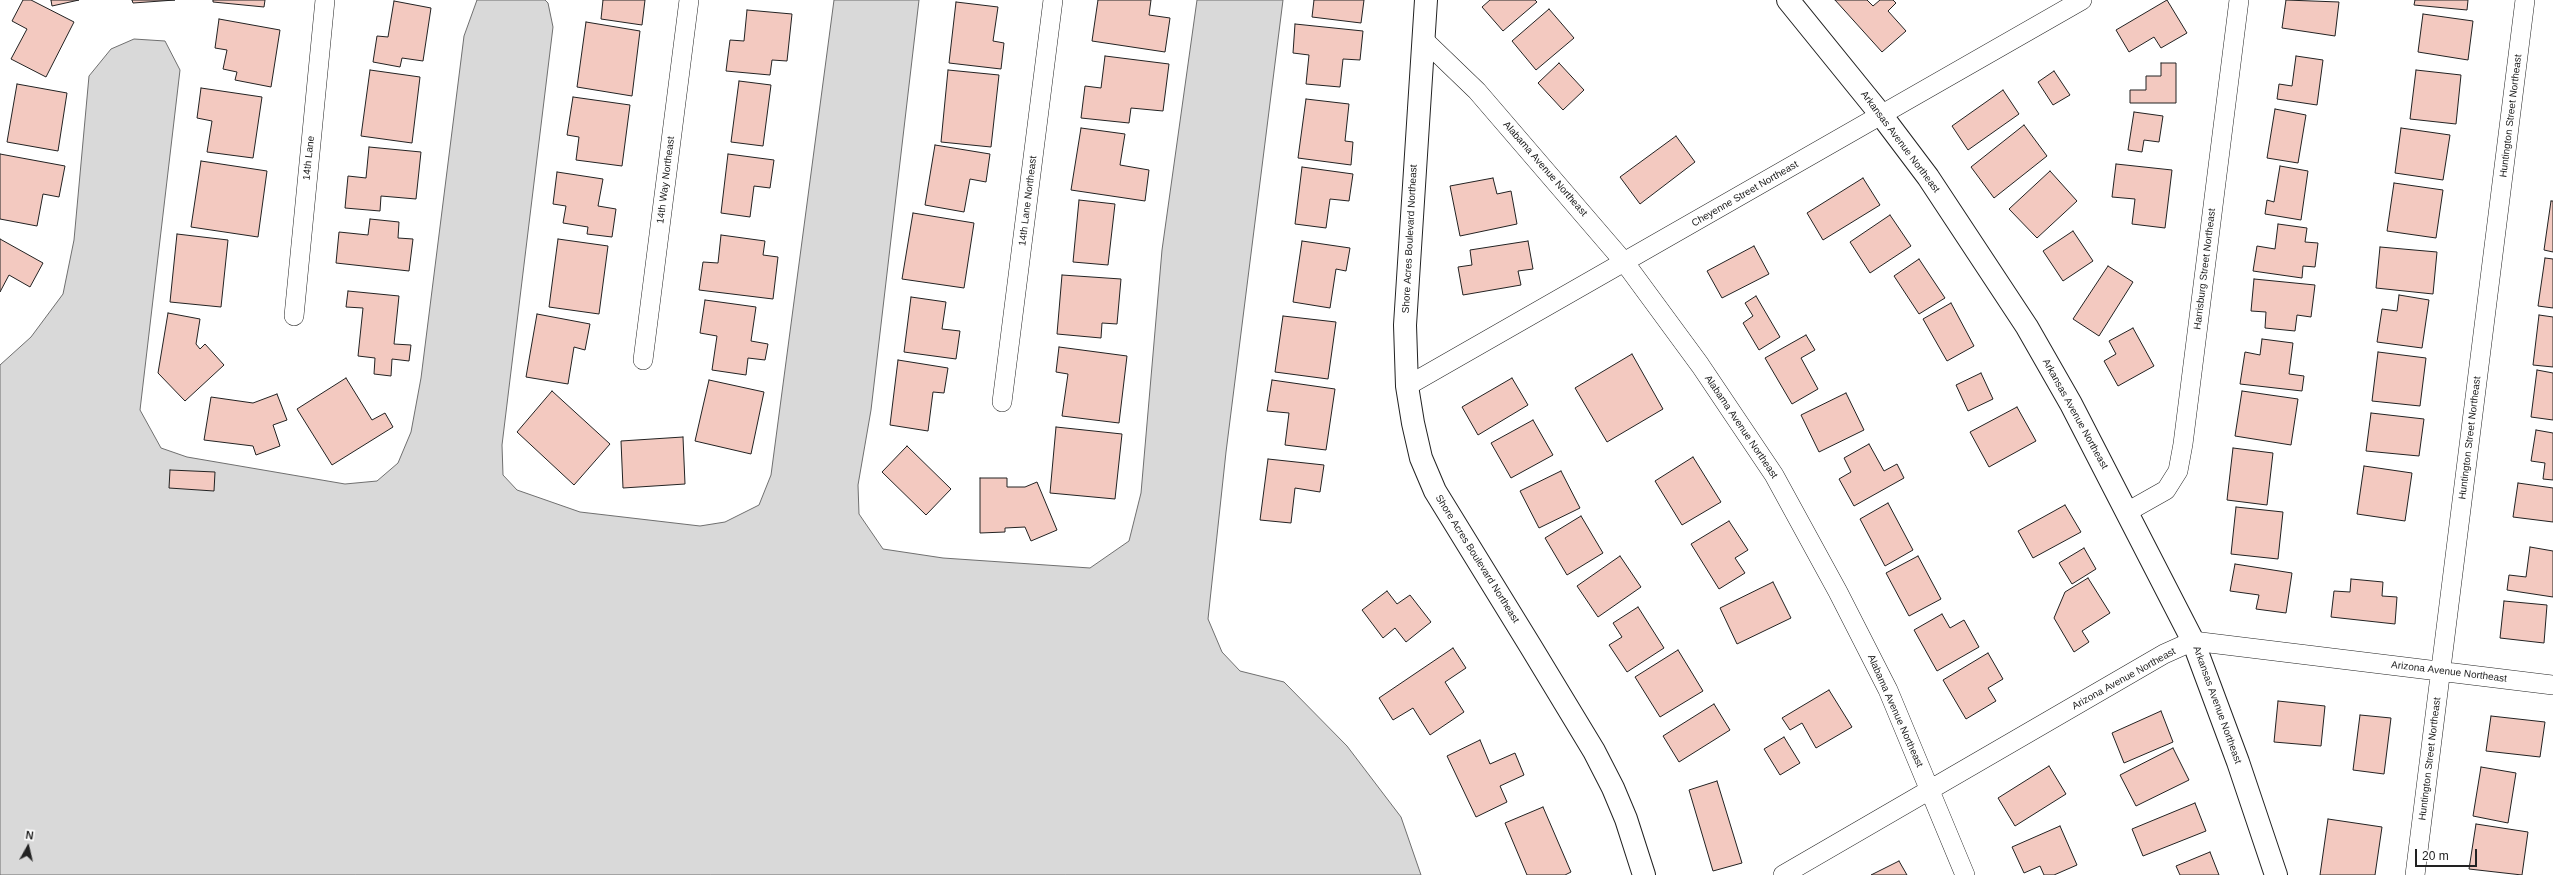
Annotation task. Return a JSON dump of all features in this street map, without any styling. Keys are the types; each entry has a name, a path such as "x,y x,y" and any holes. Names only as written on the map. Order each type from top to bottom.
{"street":[{"name":"14th Lane","path":"294,316 325,0"},
{"name":"14th Way Northeast","path":"643,360 689,0"},
{"name":"14th Lane Northeast","path":"1002,402 1053,0"},
{"name":"Shore Acres Boulevard Northeast","path":"1426,0 1405,325 1407,386 1421,458 1435,491 1594,751 1626,819 1644,875"},
{"name":"Arkansas Avenue Northeast","path":"1788,0 1882,116 1928,177 2027,328 2071,404 2193,642 2238,762 2276,875"},
{"name":"Cheyenne Street Northeast","path":"1407,386 1625,263 2082,0"},
{"name":"Harrisburg Street Northeast","path":"2127,512 2166,490 2178,471 2183,444 2239,0"},
{"name":"Huntington Street Northeast","path":"2415,875 2525,0"},
{"name":"Alabama Avenue Northeast","path":"1423,39 1477,91 1625,263 1700,365 1774,475 1838,592 1888,690 1965,875"},
{"name":"Arizona Avenue Northeast","path":"1783,875 2164,654 2193,642 2553,685"}],"shaded area":[{"path":"477,0 545,0 548,3 553,27 502,445 503,475 517,490 580,512 700,526 725,522 759,505 771,475 834,0 919,0 871,410 858,485 859,514 883,549 943,558 1090,568 1129,541 1141,493 1162,250 1197,0 1283,0 1226,452 1208,619 1222,652 1240,671 1284,682 1347,746 1401,817 1421,875 0,875 0,365 31,337 63,294 74,240 89,76 111,49 134,39 165,41 180,70 140,410 161,448 187,457 345,484 377,481 398,463 411,432 421,378 464,36"}],"building":[{"path":"23,0 31,0 74,22 46,77 11,59 27,29 12,21"},
{"path":"51,0 79,0 52,6"},
{"path":"132,0 175,0 133,3"},
{"path":"213,0 265,0 264,7 213,2"},
{"path":"603,0 645,0 642,25 601,19"},
{"path":"1098,0 1151,0 1149,15 1170,18 1165,52 1092,41"},
{"path":"1314,0 1364,0 1361,23 1312,17"},
{"path":"1490,0 1535,0 1537,2 1503,31 1482,7"},
{"path":"1835,0 1867,0 1873,6 1880,0 1893,0 1896,3 1888,11 1906,31 1882,52"},
{"path":"2167,0 2187,33 2161,48 2154,37 2129,52 2116,30"},
{"path":"2286,0 2339,2 2335,36 2282,28"},
{"path":"2415,0 2468,0 2467,10 2414,5"},
{"path":"394,1 431,8 423,61 402,58 400,67 373,62 377,36 388,37"},
{"path":"956,2 998,7 993,41 1004,43 1001,69 949,63"},
{"path":"1549,9 1574,38 1536,70 1512,41"},
{"path":"747,10 792,14 787,61 772,60 770,75 726,71 730,40 744,41"},
{"path":"2423,14 2473,21 2468,60 2418,52"},
{"path":"219,19 280,30 271,87 235,80 237,72 223,69 227,50 215,48"},
{"path":"586,22 640,31 632,96 577,87"},
{"path":"1295,24 1363,31 1360,60 1343,59 1340,87 1306,84 1309,55 1293,53"},
{"path":"1105,56 1169,64 1163,111 1131,108 1129,123 1081,118 1085,86 1101,88"},
{"path":"2296,56 2323,60 2317,105 2277,99 2279,84 2292,86"},
{"path":"1559,63 1584,90 1563,110 1538,83"},
{"path":"2161,63 2176,63 2176,103 2130,103 2130,90 2146,90 2146,76 2161,76"},
{"path":"370,70 420,77 412,143 361,136"},
{"path":"948,70 999,75 991,147 941,142"},
{"path":"2416,70 2461,75 2456,124 2410,119"},
{"path":"2054,71 2070,95 2053,105 2038,82"},
{"path":"739,81 771,85 763,146 731,142"},
{"path":"17,84 67,93 58,151 7,142"},
{"path":"201,88 262,97 253,158 207,152 212,121 197,118"},
{"path":"2003,90 2019,114 1968,150 1952,126"},
{"path":"573,97 630,105 622,166 576,160 579,137 567,135"},
{"path":"1306,99 1349,104 1345,141 1353,142 1351,165 1298,158"},
{"path":"2275,109 2306,115 2298,163 2267,158"},
{"path":"2134,112 2163,116 2159,142 2144,140 2142,152 2128,150"},
{"path":"2024,125 2047,156 1994,198 1971,167"},
{"path":"1081,128 1125,134 1120,165 1149,170 1145,201 1071,190"},
{"path":"2401,128 2450,135 2443,180 2395,173"},
{"path":"1676,136 1695,162 1640,204 1620,177"},
{"path":"935,145 990,154 986,182 970,179 964,212 925,205"},
{"path":"369,147 421,152 416,199 381,196 380,211 345,208 348,176 366,178"},
{"path":"0,154 65,166 59,197 43,194 37,226 0,219"},
{"path":"728,154 774,160 770,188 754,186 750,217 721,213"},
{"path":"201,161 267,171 258,237 191,227"},
{"path":"2116,164 2172,170 2165,228 2132,224 2135,199 2112,197"},
{"path":"2280,166 2308,171 2301,220 2265,214 2267,200 2274,202"},
{"path":"1302,167 1353,174 1349,201 1330,199 1326,228 1295,224"},
{"path":"2050,171 2077,201 2037,238 2009,209"},
{"path":"557,172 603,179 598,206 616,209 612,237 587,234 588,227 563,223 566,206 553,204"},
{"path":"1493,178 1497,194 1511,191 1517,224 1460,236 1450,186"},
{"path":"1863,178 1880,205 1823,240 1807,213"},
{"path":"2394,183 2443,190 2436,238 2387,231"},
{"path":"1079,200 1115,204 1108,265 1073,262"},
{"path":"2551,201 2553,201 2553,252 2544,250"},
{"path":"913,213 974,223 964,288 902,279"},
{"path":"1890,215 1911,246 1870,273 1850,242"},
{"path":"370,219 399,222 398,238 413,239 409,271 336,263 339,232 368,235"},
{"path":"2278,224 2307,228 2305,242 2318,243 2315,267 2303,266 2302,278 2253,271 2257,246 2275,249"},
{"path":"2073,231 2093,261 2063,281 2043,251"},
{"path":"177,234 228,240 221,307 170,302"},
{"path":"721,235 765,241 763,255 778,257 773,299 699,290 703,262 718,263"},
{"path":"0,239 43,263 30,287 9,275 0,292"},
{"path":"558,239 608,246 599,314 549,307"},
{"path":"1302,241 1350,248 1346,271 1336,269 1330,308 1293,302"},
{"path":"1528,241 1533,269 1518,271 1521,285 1463,295 1458,267 1472,265 1470,250"},
{"path":"1754,246 1769,274 1722,298 1707,271"},
{"path":"2380,247 2437,252 2433,294 2376,288"},
{"path":"2545,258 2553,259 2553,308 2538,306"},
{"path":"1919,259 1945,298 1919,314 1894,276"},
{"path":"2108,266 2133,282 2099,336 2073,319"},
{"path":"1062,275 1121,279 1117,324 1102,323 1101,338 1057,334"},
{"path":"2254,279 2315,285 2311,317 2297,315 2295,331 2265,328 2266,312 2251,311"},
{"path":"348,291 399,296 394,344 411,345 409,361 392,359 391,376 374,374 375,358 358,356 363,308 346,307"},
{"path":"2399,295 2429,300 2422,348 2377,342 2382,309 2397,311"},
{"path":"1756,296 1780,337 1759,350 1743,323 1753,316 1745,303"},
{"path":"911,297 946,302 942,329 960,331 956,359 904,352"},
{"path":"705,300 756,307 751,341 768,344 765,360 748,358 746,375 712,370 717,336 700,333"},
{"path":"1951,303 1974,346 1947,361 1923,319"},
{"path":"168,313 200,319 196,344 200,349 205,344 224,365 185,401 158,373"},
{"path":"537,314 590,324 585,350 574,347 568,384 526,377"},
{"path":"2539,315 2553,317 2553,367 2533,365"},
{"path":"1283,316 1336,322 1328,379 1275,372"},
{"path":"2133,328 2154,366 2118,386 2104,361 2116,354 2109,341"},
{"path":"1806,335 1815,350 1801,358 1818,389 1792,404 1765,358"},
{"path":"2262,339 2293,343 2289,374 2304,376 2302,391 2240,384 2245,352 2260,355"},
{"path":"1059,347 1127,356 1119,423 1062,416 1068,374 1056,372"},
{"path":"2378,352 2426,358 2420,406 2372,401"},
{"path":"1632,354 1663,409 1607,442 1575,388"},
{"path":"898,360 948,368 944,393 933,392 928,431 890,425"},
{"path":"2537,370 2553,373 2553,420 2531,417"},
{"path":"1981,373 1993,399 1968,411 1956,385"},
{"path":"346,378 372,420 385,413 393,427 332,465 297,409"},
{"path":"1512,378 1528,405 1478,435 1462,407"},
{"path":"709,380 764,392 751,454 695,441"},
{"path":"1272,380 1335,389 1326,450 1285,445 1289,413 1267,411"},
{"path":"552,391 610,444 574,485 517,432"},
{"path":"2242,391 2298,399 2291,445 2235,436"},
{"path":"1846,393 1864,430 1819,452 1801,415"},
{"path":"277,394 287,420 273,425 280,446 256,455 253,446 204,440 211,397 253,403"},
{"path":"2017,407 2036,441 1989,467 1970,432"},
{"path":"2371,413 2424,419 2419,456 2366,451"},
{"path":"1533,420 1553,455 1511,478 1491,443"},
{"path":"1056,427 1122,434 1115,499 1050,493"},
{"path":"2536,430 2553,433 2553,480 2543,479 2545,463 2531,461"},
{"path":"683,437 685,484 623,488 621,441"},
{"path":"1869,444 1884,471 1897,464 1904,478 1854,506 1839,479 1851,472 1844,458"},
{"path":"907,446 951,489 926,515 882,472"},
{"path":"2233,448 2273,453 2267,505 2227,500"},
{"path":"1693,457 1721,502 1682,525 1655,481"},
{"path":"1268,459 1324,465 1320,492 1295,488 1291,523 1260,520"},
{"path":"2364,466 2412,473 2405,521 2357,514"},
{"path":"170,470 215,472 214,491 169,488"},
{"path":"1561,471 1580,508 1539,528 1520,491"},
{"path":"980,478 1007,478 1007,487 1025,487 1037,482 1057,530 1031,541 1025,527 1005,528 1005,532 980,533"},
{"path":"2518,483 2553,488 2553,522 2513,517"},
{"path":"1888,503 1913,550 1885,566 1860,519"},
{"path":"2065,505 2081,532 2033,558 2018,531"},
{"path":"2236,507 2283,512 2278,559 2231,554"},
{"path":"1581,516 1603,553 1567,575 1545,538"},
{"path":"1729,521 1748,550 1735,558 1745,573 1719,589 1691,544"},
{"path":"2530,547 2553,551 2553,597 2507,590 2509,575 2526,577"},
{"path":"2084,548 2096,569 2072,584 2059,563"},
{"path":"1620,556 1641,587 1598,617 1577,586"},
{"path":"1918,556 1941,599 1909,616 1886,573"},
{"path":"2235,564 2292,573 2286,613 2256,609 2259,595 2230,591"},
{"path":"2088,578 2110,613 2082,631 2089,642 2074,652 2054,618 2065,592"},
{"path":"2351,579 2383,582 2382,596 2397,597 2395,624 2331,617 2334,591 2350,592"},
{"path":"1773,582 1791,618 1737,644 1720,608"},
{"path":"1387,591 1397,604 1410,595 1431,622 1406,642 1395,628 1383,638 1362,610"},
{"path":"2504,601 2547,605 2544,643 2500,638"},
{"path":"1638,607 1664,648 1627,672 1609,645 1622,637 1613,623"},
{"path":"1942,614 1950,628 1964,620 1979,647 1937,671 1914,630"},
{"path":"1453,648 1466,668 1445,682 1464,712 1430,735 1413,708 1393,720 1379,698"},
{"path":"1678,650 1703,691 1660,717 1635,677"},
{"path":"1988,653 2003,679 1988,688 1996,701 1966,719 1943,680"},
{"path":"1829,690 1852,727 1816,748 1802,723 1790,730 1782,718"},
{"path":"2278,701 2325,706 2321,746 2274,742"},
{"path":"1714,704 1730,730 1679,762 1663,736"},
{"path":"2161,711 2173,742 2124,763 2112,733"},
{"path":"2360,715 2391,718 2384,774 2353,770"},
{"path":"2491,716 2545,722 2540,757 2486,751"},
{"path":"1784,737 1800,763 1780,775 1764,749"},
{"path":"1480,740 1490,764 1515,753 1524,775 1500,786 1507,802 1476,817 1447,756"},
{"path":"2173,748 2189,780 2136,806 2120,775"},
{"path":"2049,766 2066,794 2015,826 1998,798"},
{"path":"2481,767 2516,773 2508,823 2473,816"},
{"path":"1717,781 1742,863 1713,871 1689,790"},
{"path":"2195,803 2206,831 2143,856 2132,829"},
{"path":"1543,807 1571,872 1565,875 1527,875 1505,823"},
{"path":"2328,819 2382,827 2375,875 2320,875"},
{"path":"2476,824 2528,832 2522,875 2469,869"},
{"path":"2060,826 2077,865 2054,875 2044,875 2040,866 2024,873 2012,847"},
{"path":"2210,852 2219,875 2180,875 2176,866"},
{"path":"1899,861 1907,875 1871,875"}]}
